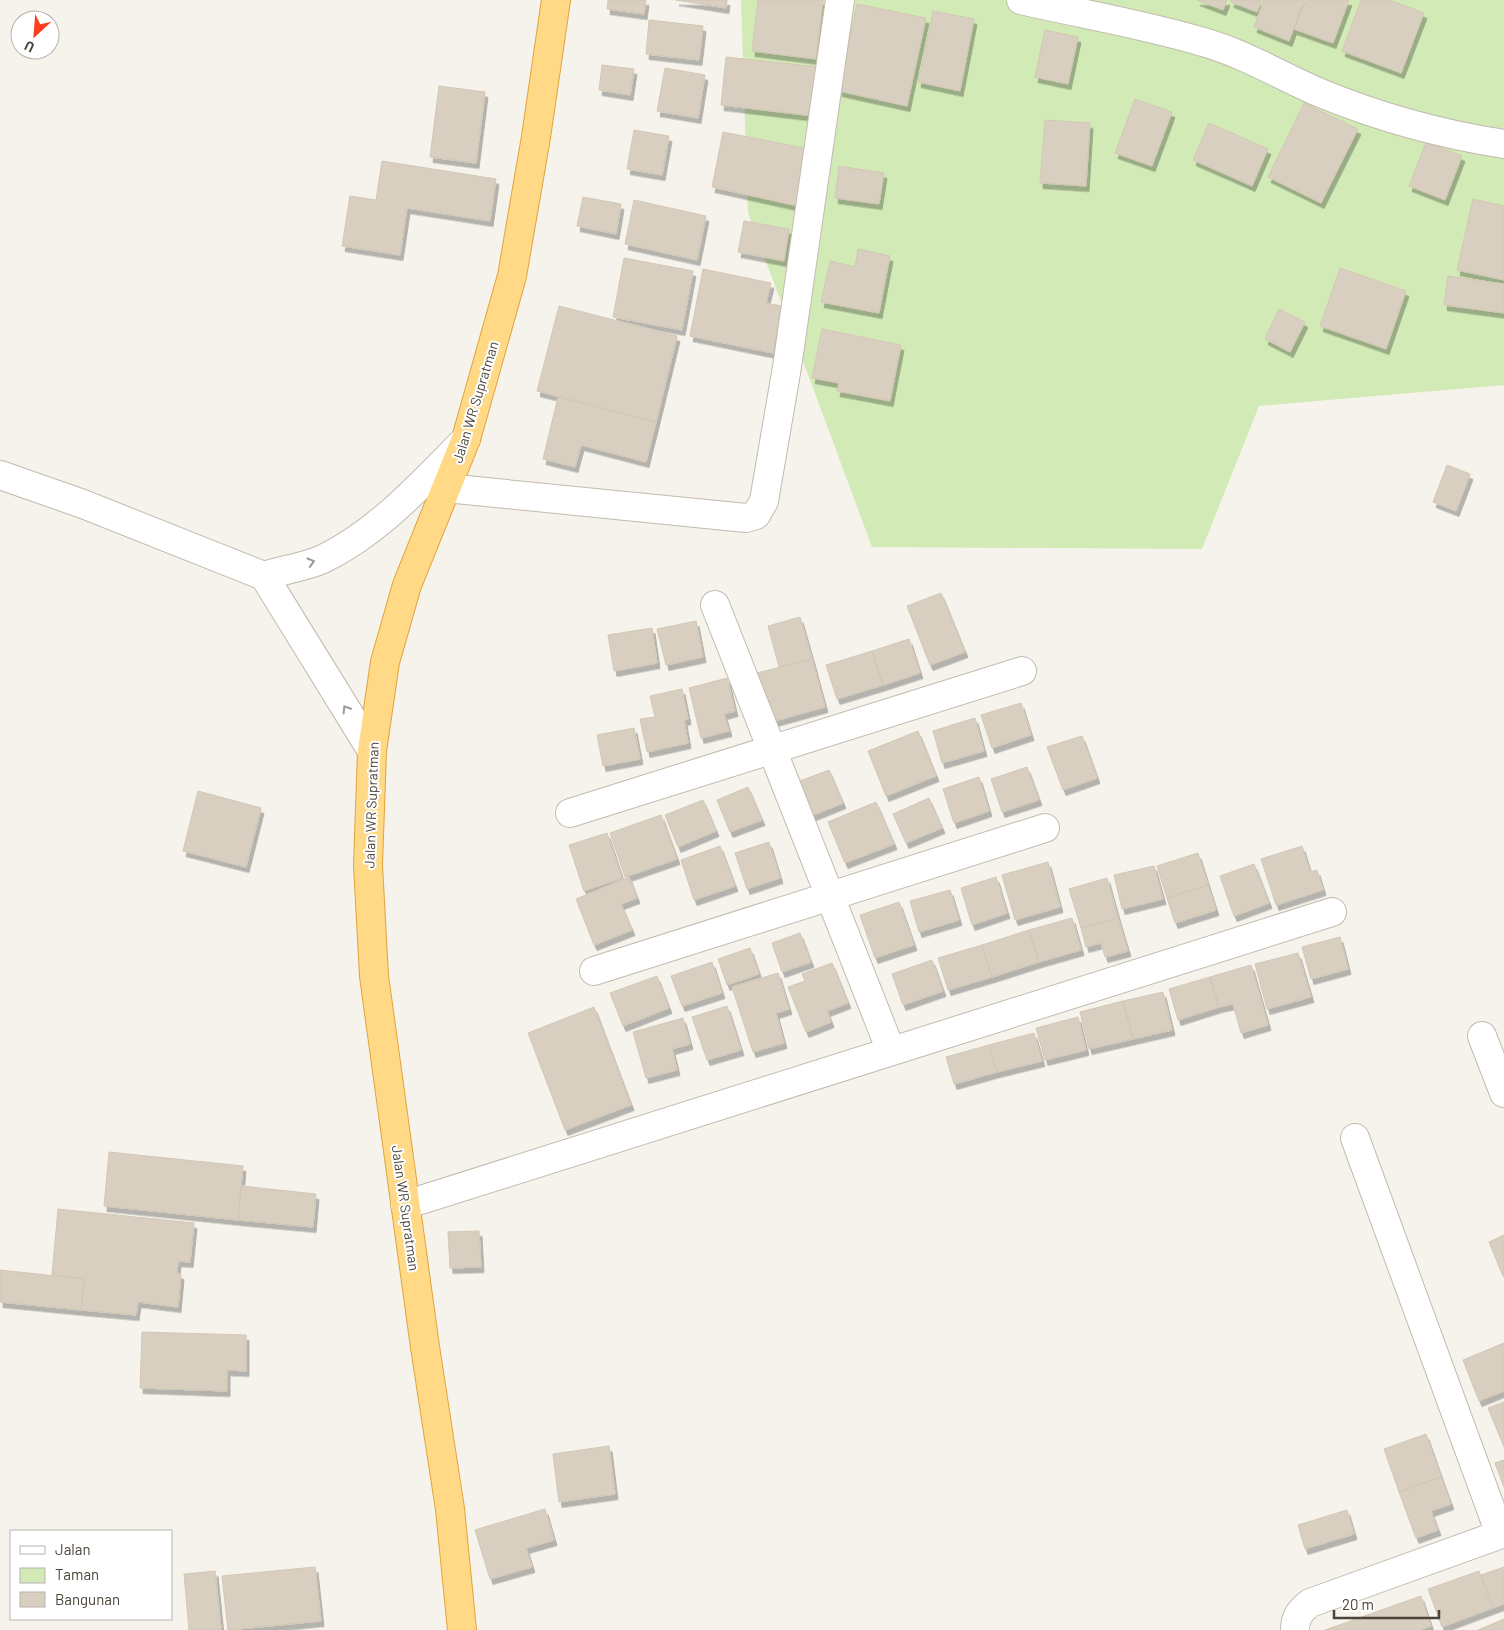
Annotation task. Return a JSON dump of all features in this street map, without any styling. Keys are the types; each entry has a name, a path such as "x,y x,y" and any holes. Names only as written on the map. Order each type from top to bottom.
{"highway":[{"name":"Jalan WR Supratman","path":"462,1630 450,1509 405,1205 374,976 368,865 372,751 386,662 407,585 466,439 512,276 536,137 556,0"}],"street":[{"path":"446,488 746,518 756,515 764,501 787,367 840,0"},
{"path":"1021,0 1203,42 1249,58 1315,91 1373,114 1471,139 1504,144"},
{"path":"264,576 321,560 351,543 390,515 466,439"},
{"path":"0,475 83,504 264,576 372,751"},
{"path":"715,605 891,1051"},
{"path":"570,813 1022,671"},
{"path":"594,971 1044,828"},
{"path":"405,1205 1332,912"},
{"path":"1482,1036 1504,1093"},
{"path":"1295,1630 1295,1622 1300,1610 1310,1603 1502,1533 1355,1138"}],"green space":[{"path":"741,0 1504,0 1504,385 1259,406 1202,549 872,547 748,213"}],"building":[{"path":"608,0 646,0 644,14 607,9"},
{"path":"676,0 727,0 726,8"},
{"path":"758,0 823,0 816,59 752,51"},
{"path":"1197,0 1227,0 1223,10"},
{"path":"1231,0 1262,0 1257,12 1231,2"},
{"path":"1264,0 1304,0 1289,41 1254,27"},
{"path":"1306,0 1349,0 1333,43 1294,29"},
{"path":"1361,0 1390,0 1424,13 1401,73 1342,51"},
{"path":"857,4 926,18 907,106 839,91"},
{"path":"933,11 974,19 960,91 918,82"},
{"path":"649,20 703,26 699,60 646,54"},
{"path":"1045,30 1078,37 1068,84 1035,77"},
{"path":"726,57 819,67 813,116 721,105"},
{"path":"602,65 634,69 630,95 599,90"},
{"path":"665,68 705,75 698,118 657,111"},
{"path":"439,86 485,92 476,163 430,157"},
{"path":"1135,99 1172,112 1152,166 1115,153"},
{"path":"1304,103 1358,129 1321,203 1268,177"},
{"path":"1045,120 1090,123 1086,186 1040,183"},
{"path":"1209,123 1268,149 1252,186 1193,160"},
{"path":"634,130 669,136 662,175 627,169"},
{"path":"723,132 809,149 798,206 712,187"},
{"path":"1426,142 1462,156 1445,200 1409,186"},
{"path":"382,161 496,179 490,221 407,208 400,255 342,246 350,196 376,200"},
{"path":"839,166 884,173 879,204 835,198"},
{"path":"583,197 621,204 616,234 577,226"},
{"path":"1473,199 1504,206 1504,280 1457,270"},
{"path":"634,200 706,216 697,260 625,244"},
{"path":"744,221 789,229 784,261 738,252"},
{"path":"858,249 890,256 879,313 821,302 830,261 855,267"},
{"path":"624,258 693,271 682,330 613,317"},
{"path":"1340,268 1406,291 1386,349 1320,326"},
{"path":"703,269 771,283 766,303 782,306 773,353 690,336"},
{"path":"1448,276 1504,284 1504,313 1444,305"},
{"path":"559,306 677,336 656,422 537,391"},
{"path":"1279,309 1305,322 1290,352 1265,339"},
{"path":"822,329 901,345 890,401 837,391 839,383 812,378"},
{"path":"558,397 656,422 646,462 581,445 575,467 543,459"},
{"path":"1447,465 1470,474 1456,511 1433,502"},
{"path":"941,593 965,652 930,665 907,606"},
{"path":"800,617 812,659 779,667 768,626"},
{"path":"696,621 703,657 666,665 657,629"},
{"path":"652,628 657,663 614,671 608,635"},
{"path":"909,639 920,673 883,685 872,651"},
{"path":"872,651 883,685 837,699 826,665"},
{"path":"812,659 825,707 771,722 757,673"},
{"path":"727,678 735,711 724,714 729,731 701,738 689,688"},
{"path":"682,689 688,719 684,720 688,743 647,752 640,719 655,717 650,696"},
{"path":"1021,703 1031,735 992,748 981,715"},
{"path":"975,718 984,751 942,763 933,731"},
{"path":"634,728 640,759 603,766 597,735"},
{"path":"918,731 936,776 886,796 868,751"},
{"path":"1082,736 1097,778 1063,790 1047,747"},
{"path":"1027,767 1039,800 1002,812 991,779"},
{"path":"829,770 843,803 811,816 797,782"},
{"path":"979,777 989,811 954,823 943,789"},
{"path":"748,787 762,820 730,832 717,800"},
{"path":"198,791 261,808 246,867 183,851"},
{"path":"929,798 942,828 906,843 893,814"},
{"path":"703,800 716,831 678,847 665,815"},
{"path":"876,802 894,844 845,863 828,822"},
{"path":"661,815 677,859 625,877 610,833"},
{"path":"607,833 622,878 584,891 569,845"},
{"path":"769,842 780,878 747,889 735,853"},
{"path":"720,846 735,886 694,900 681,860"},
{"path":"1302,846 1310,872 1317,870 1323,890 1276,905 1261,859"},
{"path":"1198,853 1208,885 1167,898 1157,866"},
{"path":"1048,862 1060,907 1015,920 1002,875"},
{"path":"1254,864 1269,903 1234,916 1220,876"},
{"path":"1154,866 1163,899 1122,909 1114,875"},
{"path":"629,877 637,898 621,904 632,930 594,945 576,899"},
{"path":"996,877 1007,913 972,925 961,888"},
{"path":"1107,878 1118,918 1081,928 1069,889"},
{"path":"1208,885 1216,910 1175,923 1167,898"},
{"path":"950,890 959,920 919,932 910,901"},
{"path":"899,902 914,945 875,958 860,915"},
{"path":"1072,918 1081,950 1039,962 1029,930"},
{"path":"1118,918 1128,951 1105,957 1101,943 1086,947 1081,928"},
{"path":"1029,930 1039,962 992,977 982,945"},
{"path":"800,933 811,962 782,972 772,943"},
{"path":"1340,937 1348,969 1311,979 1302,947"},
{"path":"982,945 992,977 948,990 938,958"},
{"path":"750,948 759,974 727,985 718,959"},
{"path":"1298,953 1311,997 1267,1009 1255,964"},
{"path":"932,960 943,991 903,1005 892,974"},
{"path":"712,962 722,993 682,1006 671,976"},
{"path":"832,963 848,1003 827,1011 831,1022 806,1032 788,987 805,981 802,974"},
{"path":"1251,965 1268,1025 1241,1033 1233,1004 1219,1007 1210,977"},
{"path":"778,973 789,1009 776,1013 784,1043 753,1052 732,987"},
{"path":"657,976 669,1008 623,1026 610,993"},
{"path":"1210,977 1219,1007 1178,1020 1169,989"},
{"path":"1163,992 1172,1030 1133,1039 1123,1001"},
{"path":"1123,1001 1133,1039 1089,1049 1080,1012"},
{"path":"727,1006 741,1050 707,1060 692,1017"},
{"path":"594,1007 631,1105 565,1130 528,1033"},
{"path":"1078,1017 1086,1050 1045,1060 1036,1028"},
{"path":"683,1018 690,1044 672,1049 677,1070 646,1078 633,1032"},
{"path":"1034,1033 1042,1061 997,1072 989,1045"},
{"path":"989,1045 997,1072 954,1084 946,1057"},
{"path":"109,1152 243,1166 238,1220 104,1206"},
{"path":"241,1186 316,1194 313,1227 238,1220"},
{"path":"58,1209 194,1223 190,1262 178,1261 177,1273 181,1274 178,1307 138,1302 136,1315 81,1310 84,1279 52,1275"},
{"path":"479,1231 481,1267 450,1268 448,1232"},
{"path":"1504,1235 1504,1275 1503,1276 1489,1242"},
{"path":"0,1270 84,1279 81,1310 0,1302"},
{"path":"142,1332 246,1335 246,1371 227,1370 227,1391 140,1388"},
{"path":"1504,1343 1504,1391 1479,1401 1463,1360"},
{"path":"1504,1402 1504,1447 1488,1408"},
{"path":"1426,1434 1441,1477 1399,1492 1384,1449"},
{"path":"609,1446 615,1494 559,1502 553,1454"},
{"path":"1504,1460 1504,1487 1495,1463"},
{"path":"1441,1477 1451,1504 1431,1511 1438,1530 1416,1538 1399,1492"},
{"path":"545,1509 554,1540 526,1548 532,1567 490,1579 475,1530"},
{"path":"1347,1510 1354,1534 1305,1549 1298,1525"},
{"path":"315,1567 321,1621 228,1630 222,1576"},
{"path":"1504,1567 1504,1604 1493,1608 1481,1575"},
{"path":"215,1571 221,1629 189,1630 184,1574"},
{"path":"1479,1571 1493,1608 1442,1627 1428,1589"},
{"path":"1421,1596 1431,1626 1419,1630 1325,1630"},
{"path":"1504,1619 1504,1630 1478,1630"}]}
